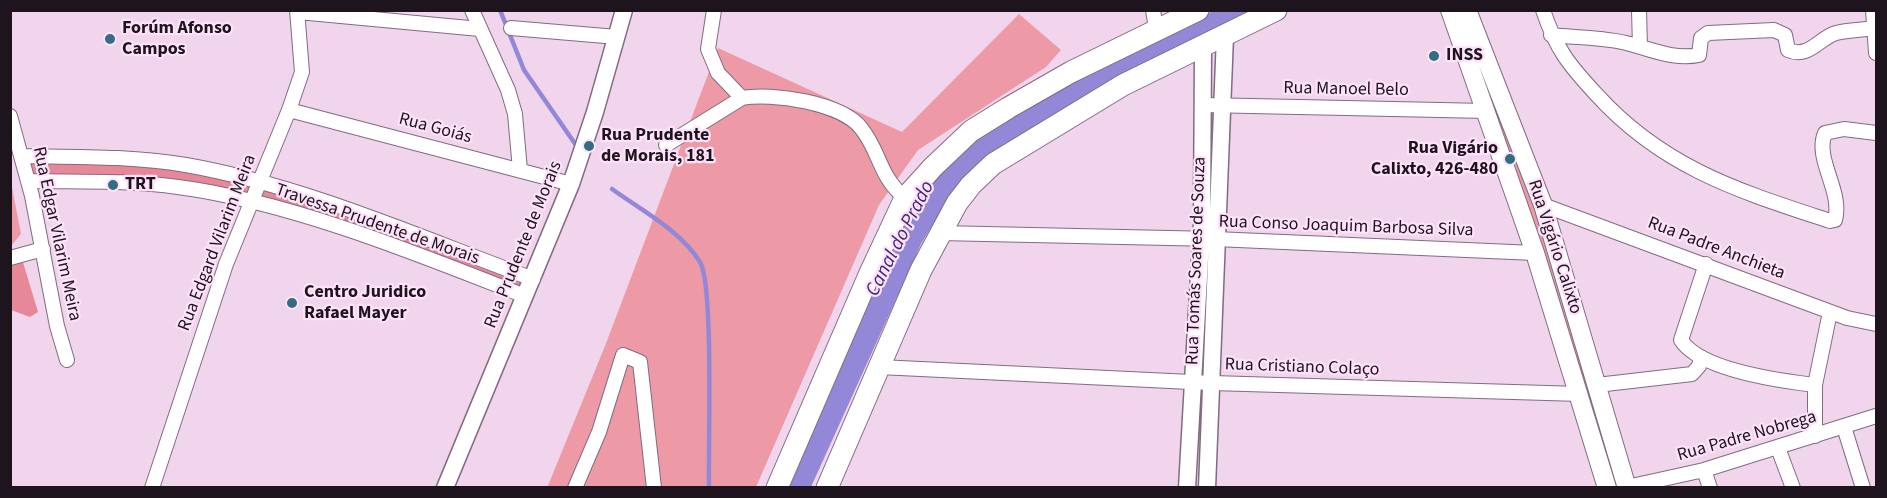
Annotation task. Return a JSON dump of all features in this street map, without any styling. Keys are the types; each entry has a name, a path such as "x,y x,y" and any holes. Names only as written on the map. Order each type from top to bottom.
{"main road":[{"path":"777,488 905,198 933,167 971,131 1155,20 1198,10"},
{"path":"827,488 939,233 964,194 993,164 1123,85 1203,48 1276,10"},
{"name":"Rua Vigário Calixto","path":"1450,10 1535,253 1607,488"},
{"name":"Rua Vigário Calixto","path":"1467,10 1543,205 1627,487"}],"street":[{"path":"472,10 508,90 516,114 520,170"},
{"name":"Rua Prudente de Morais","path":"446,488 571,184 595,112 624,10"},
{"path":"714,10 708,48 718,74 742,98"},
{"path":"1543,10 1554,43 1578,75 1612,111 1651,146 1697,171 1760,199 1830,221 1835,220 1837,214 1835,196 1821,142 1825,133 1831,130 1876,133"},
{"path":"1639,10 1640,47"},
{"path":"1873,10 1876,53"},
{"path":"298,11 480,29"},
{"name":"Rua Edgard Vilarim Meira","path":"153,488 215,293 290,110 302,72 298,11"},
{"path":"511,28 617,37"},
{"path":"1551,35 1629,43 1670,55 1690,56 1699,55 1701,38 1708,33 1774,30 1785,35 1788,50 1791,52 1811,50 1834,34 1875,28"},
{"name":"Rua Tomás Soares de Souza","path":"1186,488 1193,381 1222,105 1225,36"},
{"name":"Rua Tomás Soares de Souza","path":"1203,48 1212,383 1207,488"},
{"path":"666,145 742,98 756,95 810,103 842,114 860,125 872,144 891,186 905,198"},
{"name":"Rua Manoel Belo","path":"1203,105 1487,111"},
{"name":"Rua Goiás","path":"290,110 571,184"},
{"name":"Rua Edgar Vilarim Meira","path":"10,116 28,181 57,326 67,360"},
{"name":"Travessa Prudente de Morais","path":"22,156 138,159 185,165 260,181 533,279"},
{"name":"Travessa Prudente de Morais","path":"28,181 138,183 178,187 252,202 369,239 525,296"},
{"name":"Rua Padre Anchieta","path":"1543,205 1830,312 1876,324"},
{"name":"Rua Conso Joaquim Barbosa Silva","path":"939,233 1208,239 1535,253"},
{"path":"10,258 43,249"},
{"path":"1706,264 1681,340 1687,349 1701,357 1773,380 1815,385"},
{"path":"1815,436 1815,385 1830,312"},
{"path":"575,488 599,432 623,355 640,362 654,488"},
{"path":"1597,385 1692,374 1699,366 1701,357"},
{"name":"Rua Cristiano Colaço","path":"879,367 1212,383 1580,394"},
{"name":"Rua Padre Nobrega","path":"1627,487 1704,470 1876,416"},
{"path":"1844,427 1863,488"},
{"path":"1778,448 1793,488"},
{"path":"1704,470 1710,488"}],"shaded area":[{"path":"1453,11 1464,11 1540,205 1624,487 1609,487"},
{"path":"1019,14 1061,50 1046,67 918,150 879,205 756,487 547,488 605,346 718,48 902,132"},
{"path":"26,160 147,164 257,184 250,197 31,178"},
{"path":"11,182 21,234 10,246"},
{"path":"262,188 527,280 522,291 256,198"},
{"path":"22,259 38,312 30,317 11,310 10,261"}],"water":[{"name":"Canal do Prado","path":"1213,11 1260,11 946,203 921,244 811,487 781,488 914,196 962,148 1037,98"}],"waterway":[{"path":"500,10 524,70 578,148"},
{"path":"612,189 648,213 682,240 700,262 704,277 709,333 709,488"}],"place":[{"name":"Forúm Afonso Campos","path":"110,39"},
{"name":"INSS","path":"1434,56"},
{"name":"Rua Prudente de Morais, 181","path":"589,146"},
{"name":"Rua Vigário Calixto, 426-480","path":"1510,159"},
{"name":"TRT","path":"113,185"},
{"name":"Centro Juridico Rafael Mayer","path":"292,303"}]}
